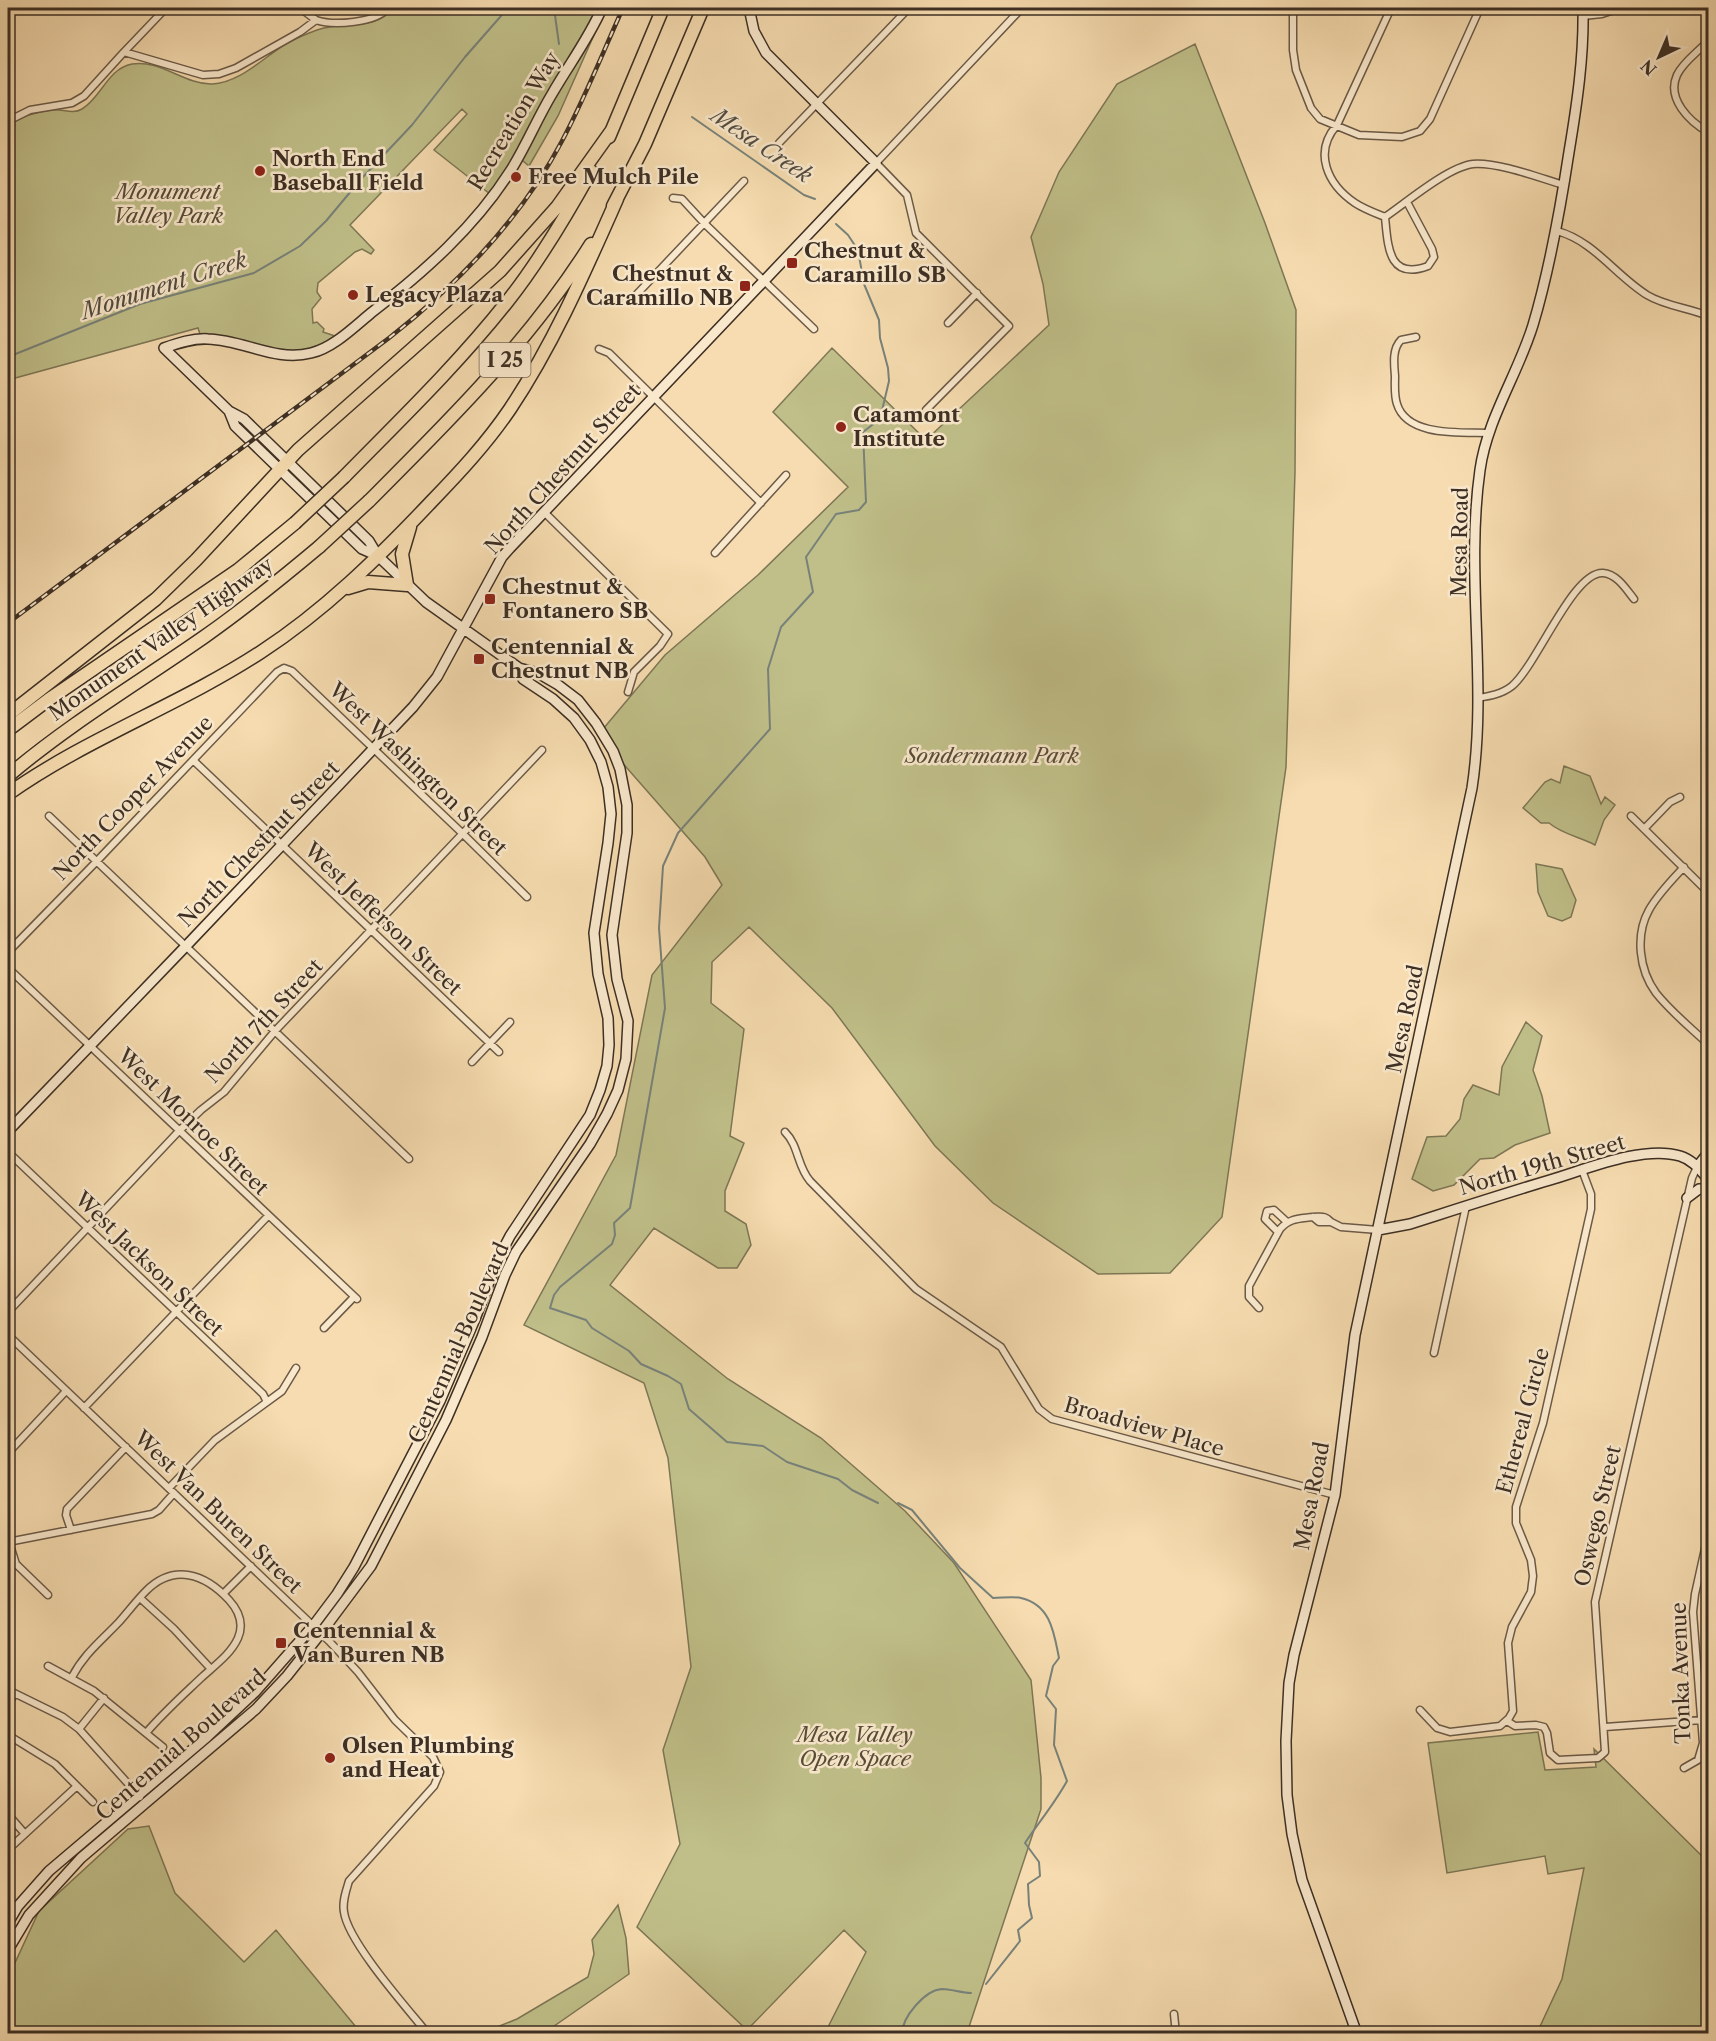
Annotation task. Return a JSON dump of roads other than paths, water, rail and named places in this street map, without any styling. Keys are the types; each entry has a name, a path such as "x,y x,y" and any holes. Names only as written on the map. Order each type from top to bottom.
{"highway":[{"name":"Monument Valley Highway","path":"8,730 238,570 296,522 344,477 472,344 508,302 538,261 559,226 612,130 663,8"},
{"name":"Monument Valley Highway","path":"8,776 70,727 261,596 369,501 462,407 535,323 584,255 617,199 649,135 703,8"},
{"path":"8,715 156,599 196,560 283,464 500,271 557,207 612,130"},
{"path":"8,794 54,764 241,665 292,631 333,597 412,523 484,443 521,391 565,313 617,199"},
{"path":"333,597 351,586 368,582 407,585 402,554 406,534 412,523"}],"main road":[{"name":"Recreation Way","path":"164,348 206,338 264,352 302,355 320,351 365,318 439,256 490,200 518,158 538,117 602,8"},
{"path":"749,8 754,31 766,53 876,163"},
{"name":"Mesa Road","path":"1357,2034 1302,1880 1292,1834 1287,1795 1286,1716 1291,1666 1335,1495 1355,1335 1472,788 1478,734 1477,510 1480,470 1489,433 1524,351 1557,231 1582,60 1583,12"},
{"name":"North Chestnut Street","path":"8,1131 374,749 431,686 502,557 876,163"},
{"name":"Centennial Boulevard","path":"8,1950 29,1915 81,1858 256,1708 287,1676 371,1566 446,1420 516,1252 590,1144 618,1090 626,1059 628,1021 615,968 612,935 627,833 627,805 620,769 596,723 578,700 557,684 538,673 519,668 426,602 378,556 362,549 283,464 235,426 229,411 164,348"},
{"name":"Centennial Boulevard","path":"8,1923 18,1906 49,1871 207,1737 255,1692 313,1626 354,1567 440,1401 497,1261 510,1236 590,1114 600,1090 607,1066 608,1018 598,974 594,933 611,814 608,787 601,762 590,740 574,718 553,699 523,680 519,668"},
{"path":"1708,1153 1697,1167 1708,1179"},
{"name":"North 19th Street","path":"1378,1230 1410,1224 1466,1205 1623,1159 1660,1154 1679,1156 1689,1160 1697,1167"},
{"path":"1687,1198 1699,1189 1708,1189"}],"street":[{"path":"8,121 30,110 77,101 84,96 166,8"},
{"path":"300,8 316,20 329,23 370,19 382,14 388,8"},
{"path":"779,143 909,8"},
{"name":"North Chestnut Street","path":"876,163 1022,8"},
{"path":"1293,8 1293,60 1298,78 1316,115 1326,122 1367,136 1402,137 1420,131 1430,119 1480,8"},
{"path":"1385,217 1353,202 1344,195 1331,177 1326,165 1324,148 1391,8"},
{"path":"1583,12 1602,14 1620,8"},
{"path":"124,52 203,75 219,74 236,68 300,32 316,20"},
{"path":"1708,41 1681,68 1675,83 1679,105 1708,132"},
{"path":"876,163 907,195 916,233 1009,326 926,410"},
{"path":"1385,217 1449,173 1474,164 1512,170 1564,185"},
{"path":"626,301 636,295 744,181"},
{"path":"673,198 682,200 814,329"},
{"path":"1385,217 1389,250 1393,262 1409,270 1428,266 1434,257 1432,249 1407,202"},
{"path":"1557,231 1570,235 1589,247 1650,297 1708,316"},
{"path":"948,323 977,294"},
{"path":"1416,337 1401,340 1395,352 1395,397 1401,413 1411,422 1432,430 1489,433"},
{"path":"599,349 609,353 761,503"},
{"path":"715,553 786,475"},
{"path":"544,512 668,634 660,646 634,672 628,692"},
{"path":"1478,698 1502,692 1521,677 1570,598 1588,578 1601,573 1611,576 1634,599"},
{"name":"West Washington Street","path":"284,668 292,671 527,897"},
{"name":"North Cooper Avenue","path":"8,952 277,672 284,668"},
{"name":"North 7th Street","path":"8,1312 178,1132 224,1092 275,1031 542,750"},
{"name":"West Jefferson Street","path":"193,760 499,1052"},
{"path":"1644,829 1670,802 1680,797"},
{"path":"49,816 409,1159"},
{"path":"1631,816 1708,892"},
{"path":"1684,867 1647,912 1642,933 1641,955 1647,976 1656,992 1708,1044"},
{"name":"West Monroe Street","path":"8,968 178,1132 356,1298 324,1328"},
{"path":"472,1062 510,1022"},
{"name":"Broadview Place","path":"785,1132 795,1147 798,1162 806,1176 916,1290 1001,1347 1039,1409 1052,1419 1335,1495"},
{"name":"West Jackson Street","path":"8,1152 262,1394 267,1402"},
{"name":"Oswego Street","path":"1507,1721 1515,1726 1544,1727 1550,1753 1555,1759 1598,1758 1604,1755 1605,1727 1595,1602 1687,1198 1697,1167"},
{"name":"Ethereal Circle","path":"1507,1721 1513,1707 1507,1653 1509,1636 1527,1600 1533,1576 1531,1560 1516,1522 1516,1507 1591,1209 1591,1194 1582,1170"},
{"path":"1434,1353 1466,1205"},
{"path":"1278,1232 1265,1219 1267,1211 1274,1210 1287,1222"},
{"path":"84,1408 268,1216"},
{"path":"1259,1308 1248,1291 1278,1232 1287,1222 1300,1217 1313,1218 1318,1222 1332,1222 1341,1227 1378,1230"},
{"name":"West Van Buren Street","path":"8,1335 321,1633 358,1672 395,1720 433,1757 440,1772 434,1786 349,1881 344,1912 350,1932 391,1989 428,2034"},
{"path":"48,1595 16,1564 8,1542 152,1514 159,1510 172,1490 215,1440 282,1391 297,1368"},
{"path":"8,1453 66,1391"},
{"path":"70,1530 66,1515 68,1509 126,1447"},
{"name":"Tonka Avenue","path":"1683,1768 1698,1760 1703,1743 1693,1612 1708,1535"},
{"path":"223,1594 251,1566"},
{"path":"72,1677 87,1653 157,1582 176,1575 199,1577 223,1594 236,1608 241,1621 234,1646 167,1709 146,1733"},
{"path":"140,1598 174,1629 211,1669"},
{"path":"48,1666 72,1677 104,1698 163,1747"},
{"path":"8,1706 11,1691 63,1717 79,1729 145,1803"},
{"path":"79,1729 104,1698"},
{"path":"1420,1710 1437,1728 1450,1732 1497,1727 1507,1721"},
{"path":"1605,1727 1702,1720"},
{"path":"8,1735 55,1764 93,1802"},
{"path":"13,1845 77,1786"},
{"path":"12,1820 25,1834"},
{"path":"1174,2014 1176,2034"}],"waterway":[{"name":"Monument Creek","path":"8,357 140,304 254,273 300,246 326,221 362,178 412,125 465,57 508,8"},
{"name":"Mesa Creek","path":"554,8 559,44"},
{"name":"Mesa Creek","path":"692,117 804,195 815,199"},
{"path":"836,224 848,235 858,250 864,284 879,320 880,338 888,368 889,381 880,419 863,432 866,502 859,510 836,514 806,557 813,592 781,627 768,669 770,729 678,833 663,866 659,928 665,1008 630,1208 614,1223 615,1235 612,1244 560,1287 554,1295 550,1308 586,1320 592,1328 629,1351 641,1364 681,1384 689,1409 727,1442 763,1446 787,1462 838,1479 852,1490 878,1503"},
{"path":"898,1503 912,1510 960,1568 993,1598 1021,1598 1039,1607 1045,1613 1053,1630 1059,1658 1053,1666 1046,1696 1056,1709 1054,1745 1067,1781 1025,1843 1039,1862 1040,1876 1028,1884 1032,1918 1018,1930 1020,1941 986,1984"},
{"path":"902,2034 910,2013 929,1994 942,1989 971,1993"}],"railway":[{"path":"8,623 389,338 463,273 507,223 546,170 578,108 623,8"}],"place":[{"name":"North End Baseball Field","path":"260,171"},
{"name":"Free Mulch Pile","path":"516,177"},
{"name":"Chestnut & Caramillo SB","path":"792,263"},
{"name":"Chestnut & Caramillo NB","path":"745,286"},
{"name":"Legacy Plaza","path":"353,295"},
{"name":"Catamont Institute","path":"841,427"},
{"name":"Chestnut & Fontanero SB","path":"490,599"},
{"name":"Centennial & Chestnut NB","path":"479,659"},
{"name":"Centennial & Van Buren NB","path":"281,1643"},
{"name":"Olsen Plumbing and Heat","path":"330,1758"}],"park label":[{"name":"Monument Valley Park","path":"168,204"},
{"name":"Sondermann Park","path":"992,756"},
{"name":"Mesa Valley Open Space","path":"855,1747"}]}
